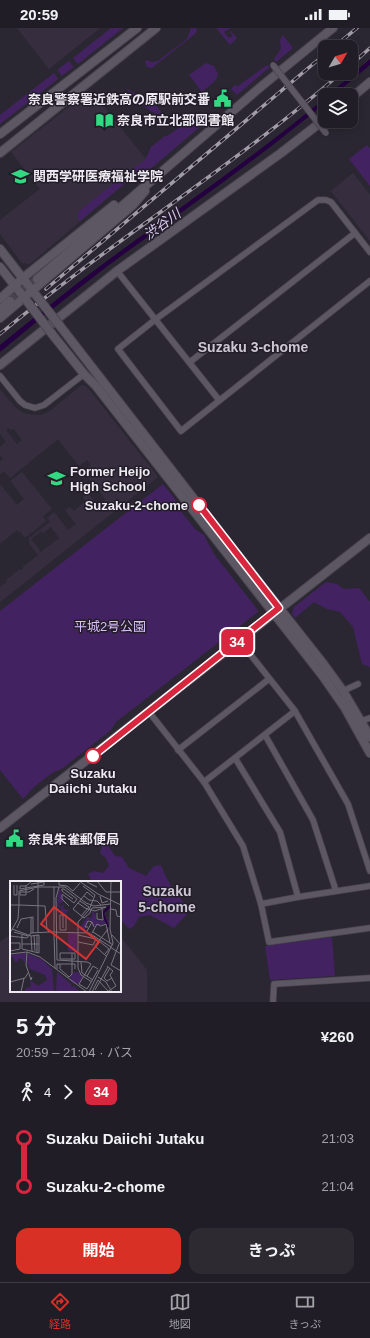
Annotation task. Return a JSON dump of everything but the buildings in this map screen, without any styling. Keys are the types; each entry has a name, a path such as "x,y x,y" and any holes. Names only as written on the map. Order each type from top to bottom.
{"street":[{"path":"0,134 137,28"},
{"path":"0,153 156,28"},
{"path":"36,278 160,172 333,28"},
{"path":"273,65 326,133"},
{"path":"358,92 370,82"},
{"path":"0,365 118,271 318,125"},
{"path":"0,299 23,278 128,193 160,172"},
{"path":"0,318 25,299 133,205 160,172"},
{"path":"370,252 331,202 326,200 318,200 156,319 118,349 181,431 370,281"},
{"path":"190,362 355,232"},
{"path":"0,249 277,610 336,695 370,753"},
{"path":"0,267 152,459 328,671 370,737"},
{"path":"118,271 219,400"},
{"path":"0,310 10,301"},
{"path":"0,376 20,401 25,405 35,408 44,405 84,374"},
{"path":"0,828 370,538"},
{"path":"239,640 295,711 348,804 370,871"},
{"path":"178,750 269,679"},
{"path":"342,692 358,684"},
{"path":"204,782 295,711"},
{"path":"149,712 204,782 243,846 260,904 269,942 370,928"},
{"path":"361,721 370,718"},
{"path":"265,735 312,820 336,891"},
{"path":"235,758 280,832 298,897"},
{"path":"260,904 370,886"},
{"path":"273,1002 274,984 370,978"}],"shaded area":[{"path":"17,28 100,28 49,69"},
{"path":"91,90 152,167 130,179 30,264 22,263 0,234 0,220 40,189 11,152"},
{"path":"353,173 370,195 370,241 331,191"},
{"path":"84,385 88,388 158,477 0,602 0,587 7,582 6,580 20,569 23,569 23,567 38,555 28,542 30,541 28,539 50,522 47,518 54,512 68,530 76,524 65,510 70,507 74,511 86,501 83,497 88,493 98,506 106,500 83,471 91,465 87,460 79,466 58,439 10,478 4,471 0,474 0,462 3,459 0,455 0,447 6,442 0,434 0,389 15,407 23,413 41,415 50,411 80,386","holes":["9,428 11,430 14,429 22,440 17,444 6,430","51,527 59,538 41,552 31,539 41,531 43,533"]},
{"path":"22,472 52,509 43,516 46,521 26,537 24,537 20,531 18,532 17,530 0,544 0,484 17,505 24,499 11,480"},
{"path":"10,935 10,992 121,992 121,937 147,970 147,1002 0,1002 0,942"}],"green space":[{"path":"111,28 123,28 78,64 73,58"},
{"path":"191,28 196,28 196,33 152,68 147,67 145,62 146,60 152,62 158,61 187,39"},
{"path":"216,28 231,28 224,32 229,38 233,36 230,32 231,31 237,38 230,45"},
{"path":"283,35 293,48 276,62 274,59 281,49 280,40"},
{"path":"69,61 74,67 62,76 57,70"},
{"path":"206,63 214,66 218,74 216,80 202,92 189,75"},
{"path":"267,65 270,67 237,95 231,89 235,85 238,86"},
{"path":"54,73 58,79 0,124 0,115"},
{"path":"124,86 139,96 156,96 157,106 162,114 152,112"},
{"path":"201,113 207,115 209,119 154,166 130,179 80,221 78,219 78,212 145,160 151,147 165,136"},
{"path":"367,145 370,148 370,186 349,159"},
{"name":"平城2号公園","path":"163,484 175,499 180,510 195,529 204,535 214,554 258,612 116,722 111,730 63,768 52,773 34,787 23,799 0,770 0,611"},
{"path":"326,582 337,584 344,589 359,588 370,602 370,667 362,664 353,627 340,612 327,609 314,602 295,618 292,614 294,607"},
{"path":"107,844 115,856 122,857 129,868 146,876 154,866 161,865 170,884 190,911 174,928 150,915 139,917 134,926 129,929 121,920 121,881 92,881 88,874 94,871 103,873 109,866 106,858 100,853 102,846"},
{"path":"332,937 335,976 270,980 265,946"}],"water":[{"path":"370,59 370,65 358,75 358,69"},
{"path":"346,80 352,80 342,88 336,88"},
{"name":"渋谷川","path":"318,104 318,109 299,124 218,186 109,265 0,352 0,345 66,292 245,161"}],"tunnel":[{"path":"10,301 37,279"}],"railway":[{"path":"342,40 357,28"},
{"path":"358,59 370,48"},
{"path":"46,289 318,60"},
{"path":"0,334 84,268 215,173 333,80"}],"bus line":[{"name":"34","path":"93,756 279,608 199,505"}],"place":[{"name":"奈良警察署近鉄高の原駅前交番","path":"223,99"},
{"name":"奈良市立北部図書館","path":"104,120"},
{"name":"関西学研医療福祉学院","path":"20,176"},
{"name":"Former Heijo High School","path":"57,478"},
{"name":"Suzaku-2-chome","path":"199,505"},
{"name":"Suzaku Daiichi Jutaku","path":"93,756"},
{"name":"奈良朱雀郵便局","path":"15,839"}],"district":[{"name":"Suzaku 3-chome","path":"253,347"},
{"name":"Suzaku 5-chome","path":"167,900"}]}
